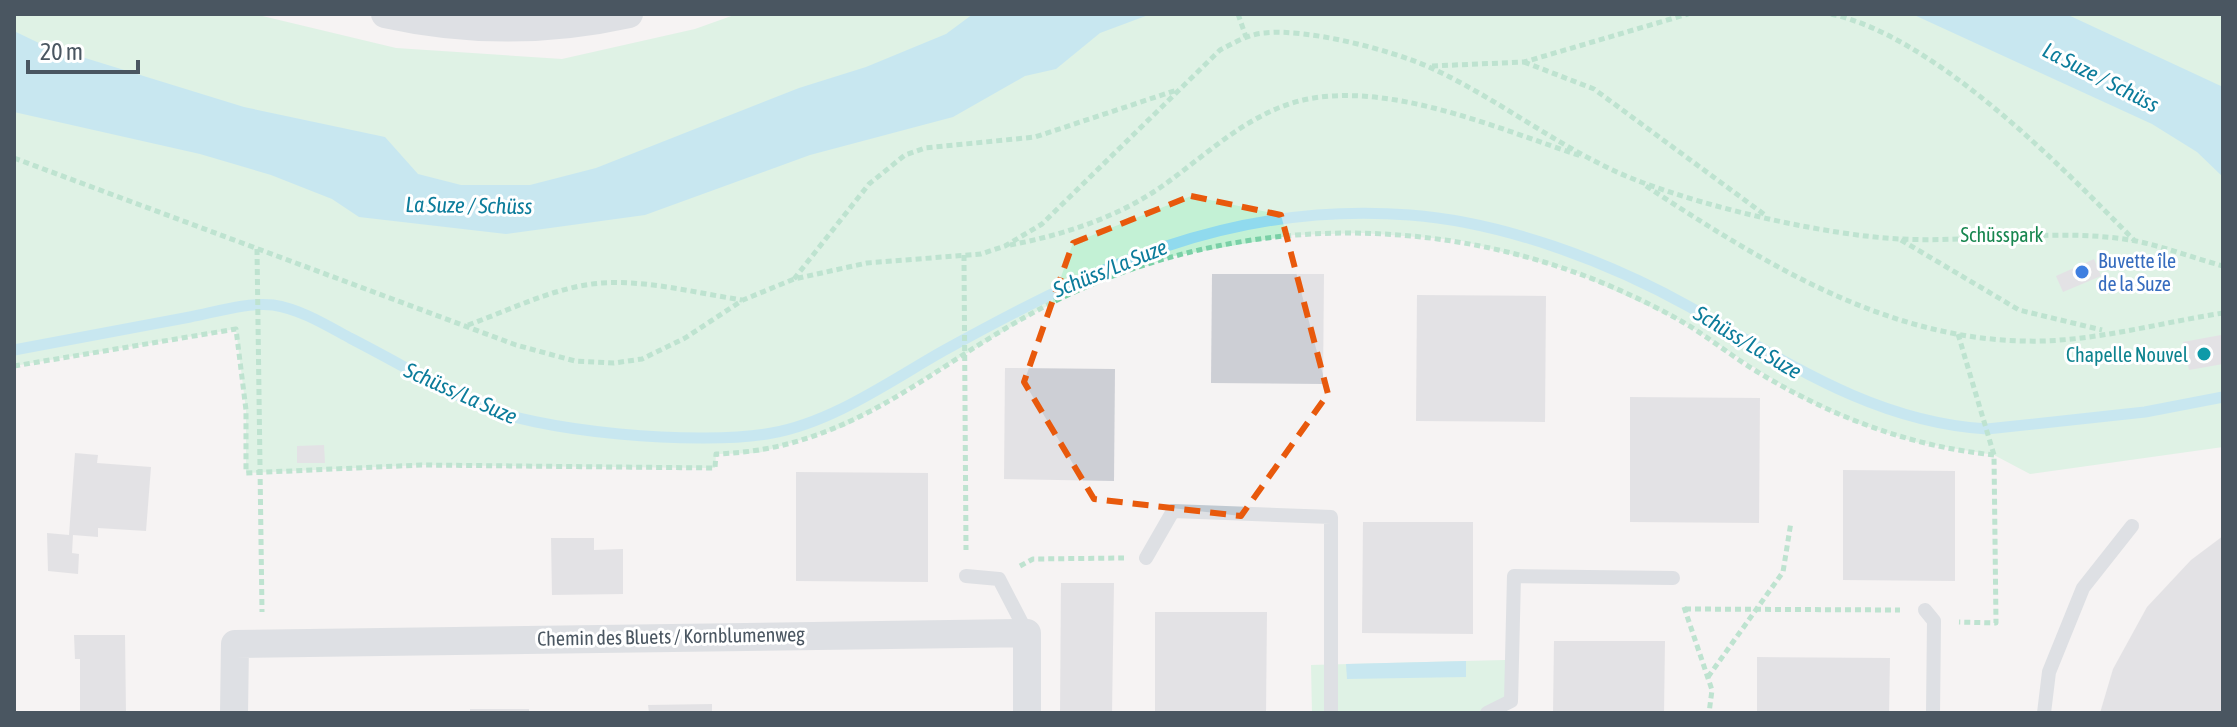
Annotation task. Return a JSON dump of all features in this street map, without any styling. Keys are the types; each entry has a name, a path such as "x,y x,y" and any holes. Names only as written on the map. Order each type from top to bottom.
{"street":[{"path":"385,14 461,27 575,24 629,14"},
{"path":"1027,633 1027,713"},
{"name":"Chemin des Bluets / Kornblumenweg","path":"234,713 235,644 264,641 1027,633"}],"lane":[{"path":"1146,558 1173,511 1331,517 1331,713"},
{"path":"2044,713 2049,672 2083,588 2132,526"},
{"path":"966,576 999,579 1027,633"},
{"path":"1487,713 1511,701 1514,576 1673,578"},
{"path":"1930,615 1933,713"}],"path":[{"path":"1238,14 1246,37"},
{"path":"1428,66 1524,62 1688,14"},
{"path":"1831,14 1872,26 1898,39 1946,73 1996,111 2074,180 2135,241"},
{"path":"1005,246 1042,224 1220,50 1246,37 1264,33 1310,35 1345,41 1428,66 1593,160 1638,181 1692,200 1901,239 2059,237 2135,241 2223,266"},
{"path":"1524,62 1606,96 1767,216"},
{"path":"794,279 869,184 905,155 925,148 1035,137 1178,90"},
{"path":"14,158 516,345 575,361 614,363 642,359 685,338 743,300 794,279 867,263 964,255 1049,238 1125,208 1159,189 1261,115 1321,97 1385,99 1463,117 1593,160"},
{"path":"1638,181 1802,282 1906,322 1958,334 2025,341 2107,332 2223,313"},
{"path":"14,366 236,329 246,410 246,473 421,465 715,468 716,454 758,453 844,427 1039,310 1096,283 1174,256 1294,235 1406,234 1459,240 1572,271 1672,316 1804,399 1857,423 1915,442 1994,455"},
{"path":"1901,239 2019,310 2107,332"},
{"path":"257,249 264,641"},
{"path":"964,255 966,576"},
{"path":"467,325 535,300 599,283 630,283 743,300"},
{"path":"1685,609 1930,615 1996,623 1994,455 1958,334"},
{"path":"1708,677 1783,572 1791,522"},
{"path":"999,579 1033,559 1146,558"},
{"path":"1673,578 1712,690 1709,713"}],"highlighted area":[{"path":"1191,196 1281,215 1328,394 1241,516 1094,499 1024,382 1073,243"}],"green space":[{"name":"Schüsspark","path":"14,14 254,14 396,48 562,59 695,29 737,14 2223,14 2223,447 2030,474 1994,455 1915,442 1857,423 1804,399 1683,322 1572,271 1459,240 1363,233 1294,235 1174,256 1096,283 1039,310 844,427 758,453 716,454 715,468 421,465 246,473 246,410 236,329 14,366"},
{"path":"1505,660 1506,713 1312,713 1311,665"}],"water":[{"name":"La Suze / Schüss","path":"973,14 1151,14 1100,33 1056,69 1025,76 953,117 810,155 645,215 506,234 359,217 332,199 271,175 200,154 14,112 14,31 43,45 244,107 385,137 418,174 461,185 530,185 596,168 799,88 866,67 946,34"},
{"name":"La Suze / Schüss","path":"1912,14 2066,14 2223,87 2223,177 2197,152 2152,124"},
{"path":"1466,661 1466,677 1347,679 1346,664"}],"building":[{"name":"Buvette île de la Suze","path":"2094,259 2101,276 2063,292 2056,276"},
{"path":"1212,274 1324,274 1323,384 1211,383"},
{"path":"1417,295 1546,296 1545,422 1416,421"},
{"name":"Chapelle Nouvel","path":"2221,335 2223,364 2189,370 2183,342"},
{"path":"1005,368 1115,369 1114,481 1004,479"},
{"path":"1630,397 1760,398 1759,523 1630,522"},
{"path":"324,445 325,463 297,463 297,446"},
{"path":"75,453 98,455 97,463 151,467 146,531 98,528 98,537 73,535 72,553 79,554 78,574 48,571 47,533 69,535"},
{"path":"1843,470 1955,471 1955,581 1843,580"},
{"path":"796,472 928,473 928,582 796,581"},
{"path":"1363,522 1473,522 1473,634 1362,633"},
{"path":"2223,536 2223,713 2100,713 2113,669 2147,607 2191,560"},
{"path":"551,538 594,538 594,550 623,549 623,594 552,595"},
{"path":"1061,583 1114,583 1112,713 1060,713"},
{"path":"1155,612 1267,612 1266,713 1155,713"},
{"path":"74,635 125,635 126,713 80,713 80,659 75,659"},
{"path":"1554,641 1665,641 1664,713 1553,713"},
{"path":"1757,657 1890,658 1889,713 1757,713"},
{"path":"712,704 712,713 649,713 648,705"},
{"path":"470,709 529,709 529,713 470,713"}],"waterway":[{"name":"Schüss/La Suze","path":"14,350 232,308 273,305 313,318 471,402 499,413 535,422 619,434 742,437 795,428 817,420 1055,292 1166,246 1223,230 1282,219 1344,213 1445,219 1554,246 1657,289 1830,385 1905,414 1945,424 1987,429 2145,412 2223,397"}],"place":[{"name":"Buvette île de la Suze","path":"2082,272"},
{"name":"Chapelle Nouvel","path":"2204,354"}]}
